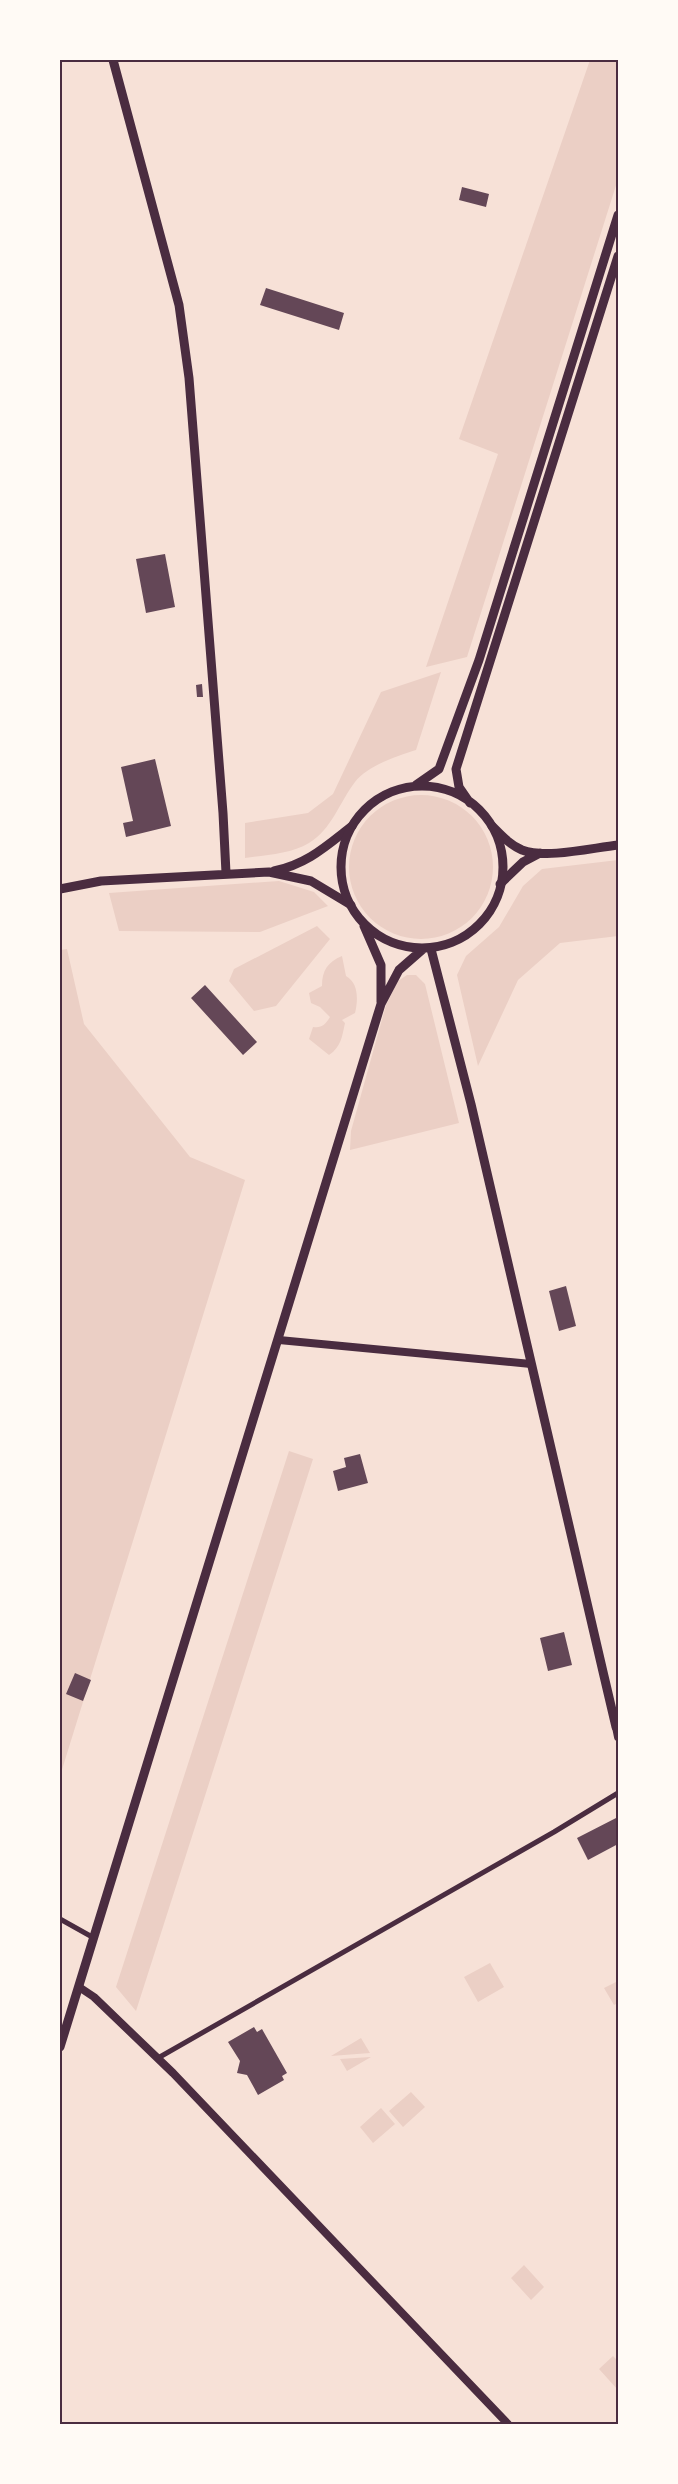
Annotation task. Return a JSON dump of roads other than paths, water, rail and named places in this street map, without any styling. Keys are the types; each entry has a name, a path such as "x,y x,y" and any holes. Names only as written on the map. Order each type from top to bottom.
{"main road":[{"path":"113,60 179,305 189,378 224,813 226,873"},
{"path":"381,1004 381,965 362,922 345,892 341,864 344,844 352,826 366,808 377,799 393,791 416,785 439,769 479,660 618,215"},
{"path":"618,256 456,769 459,787 470,803 508,842 522,850 540,853 618,845"},
{"path":"416,785 450,791 470,803"},
{"path":"60,889 100,881 268,872 292,867 308,860 352,826"},
{"path":"362,922 380,936 398,944 427,949 454,943 470,932 482,920 493,904 500,884 502,866 500,847 492,826"},
{"path":"500,884 523,862 540,853"},
{"path":"268,872 310,881 351,904"},
{"path":"60,2048 381,1004 399,970 427,949"},
{"path":"427,949 471,1104 617,1727"}],"street":[{"path":"279,1340 531,1364"},
{"path":"617,1727 618,1737"},
{"path":"158,2058 554,1832 618,1793"},
{"path":"60,1919 94,1938"},
{"path":"78,1987 94,1997 158,2058 257,2158 508,2424"}]}
